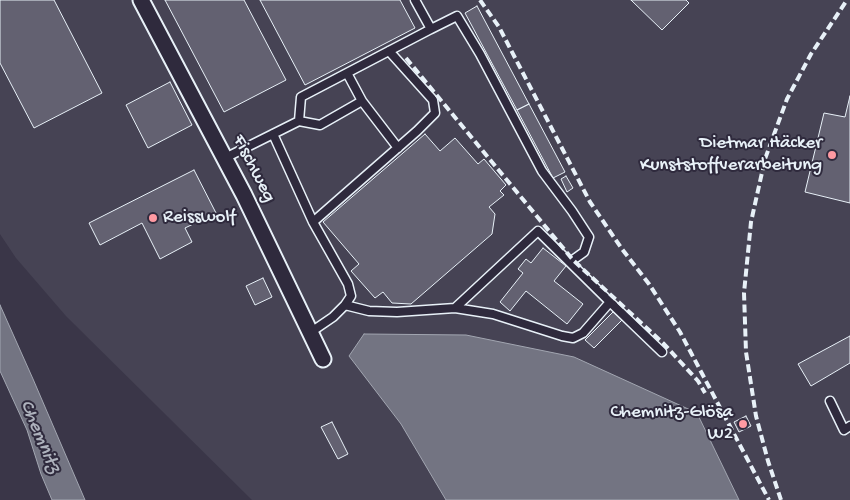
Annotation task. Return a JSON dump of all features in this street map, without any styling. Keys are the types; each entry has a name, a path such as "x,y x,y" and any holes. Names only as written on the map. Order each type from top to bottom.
{"street":[{"name":"Fischweg","path":"141,0 225,158 323,359"}],"lane":[{"path":"415,0 431,29"},
{"path":"299,121 301,97 457,16 480,54 542,171 572,210 589,237 584,252 570,262"},
{"path":"313,222 417,131 435,112 433,100 389,50"},
{"path":"347,73 362,102 398,148"},
{"path":"225,158 299,121 320,125 362,102"},
{"path":"272,134 313,222 350,290 351,296 345,305 333,317 311,332"},
{"path":"456,308 538,231 662,352"},
{"path":"345,305 369,311 397,312 456,308 494,314 562,336 574,338 583,334 610,302"},
{"path":"830,401 844,430 850,426"}],"shaded area":[{"path":"0,0 850,0 850,500 252,500 66,316 16,258 0,234"}],"water":[{"name":"Chemnitz","path":"0,305 85,500 52,500 41,474 27,430 0,371"},
{"path":"364,334 466,335 574,357 697,413 739,500 446,500 401,424 349,356"}],"building":[{"path":"0,0 54,0 102,93 34,128 0,63"},
{"path":"165,0 244,0 286,80 224,112"},
{"path":"260,0 400,0 415,28 305,85"},
{"path":"631,0 686,0 689,3 662,30"},
{"path":"477,6 529,104 517,110 465,13"},
{"path":"170,82 192,125 148,148 126,105"},
{"name":"Dietmar Häcker Kunststoffverarbeitung","path":"850,96 850,203 805,192 824,113 845,117"},
{"path":"529,104 565,172 553,178 517,110"},
{"path":"425,134 440,151 455,138 478,164 484,159 506,185 500,191 504,195 489,207 495,214 492,234 411,304 392,303 383,292 375,298 351,271 359,264 323,222"},
{"name":"Reisswolf","path":"194,170 216,213 185,228 192,242 160,259 142,223 100,245 89,223"},
{"path":"566,176 573,188 567,192 561,179"},
{"path":"543,248 566,266 554,281 583,304 567,324 526,291 510,311 500,302 523,273 518,269 526,259 531,263"},
{"path":"263,278 272,297 255,305 246,286"},
{"path":"613,312 622,320 594,348 585,340"},
{"path":"850,336 850,363 811,386 798,364"},
{"name":"Chemnitz-Glösa W2","path":"746,416 751,426 739,432 734,422"},
{"path":"332,422 348,454 338,459 321,427"}],"railway":[{"path":"480,0 499,27 590,202 649,284 680,332 769,500"},
{"path":"781,500 756,416 746,352 744,293 751,222 765,159 787,99 811,54 847,0"},
{"path":"406,58 573,260 664,344 698,381 705,393"}],"place":[{"name":"Dietmar Häcker Kunststoffverarbeitung","path":"832,155"},
{"name":"Reisswolf","path":"153,218"},
{"name":"Chemnitz-Glösa W2","path":"743,424"}]}
